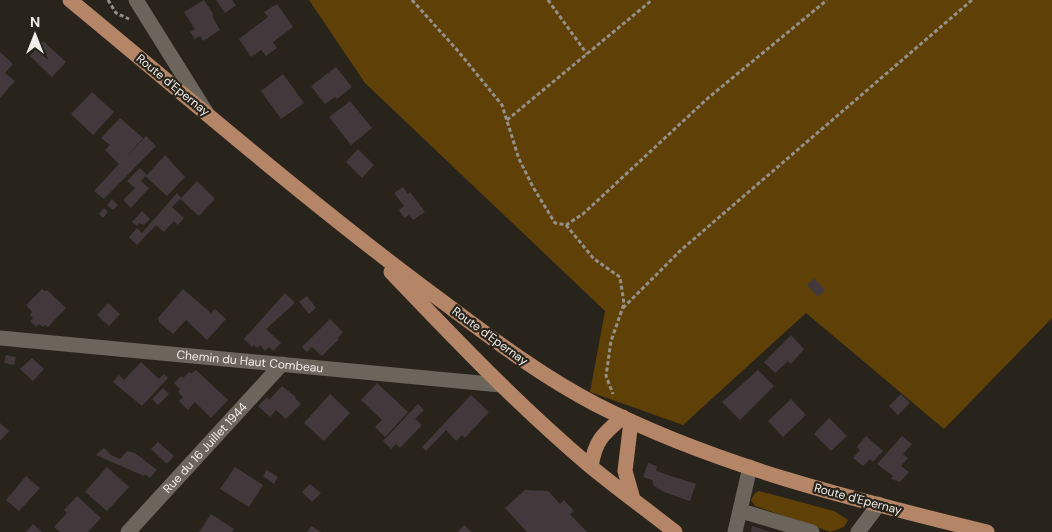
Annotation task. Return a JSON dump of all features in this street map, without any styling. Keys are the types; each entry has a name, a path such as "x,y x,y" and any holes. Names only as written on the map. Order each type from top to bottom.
{"main road":[{"name":"Route d'Epernay","path":"70,0 360,240 538,370 627,419 697,449 750,467 879,504 987,532"},
{"path":"360,240 501,385 591,467 675,532"},
{"path":"591,467 596,443 601,436 627,419"},
{"path":"627,419 625,471 633,499"}],"street":[{"path":"136,0 206,112"},
{"name":"Chemin du Haut Combeau","path":"0,338 501,385"},
{"name":"Rue du 16 Juillet 1944","path":"128,532 282,364"},
{"path":"735,532 750,467"},
{"path":"858,532 879,504"},
{"path":"741,511 812,532"}],"path":[{"path":"412,0 458,51 502,106 519,159 532,187 555,223 566,225 594,259 620,277 623,308"},
{"path":"548,0 580,41 587,54"},
{"path":"507,120 652,0"},
{"path":"566,225 582,214 708,98 827,0"},
{"path":"627,419 606,376 611,341 623,308 681,250 972,0"}],"shaded area":[{"path":"309,0 1052,0 1052,318 944,429 806,313 683,425 590,392 605,311 365,83"},
{"path":"759,491 834,511 848,520 844,527 831,532 755,506 751,500 755,493"}],"building":[{"path":"204,0 214,15 212,16 220,30 203,41 200,36 195,39 190,32 195,29 184,12"},
{"path":"216,0 232,0 236,5 225,13"},
{"path":"277,4 293,27 273,42 277,48 266,56 261,50 251,57 239,39 268,17 264,12"},
{"path":"43,41 66,62 52,77 30,56"},
{"path":"0,52 13,64 5,73 15,81 0,98"},
{"path":"336,67 352,87 337,99 335,97 325,104 311,86"},
{"path":"283,74 304,103 281,119 261,91"},
{"path":"92,92 114,112 93,135 71,114"},
{"path":"350,101 372,128 351,145 329,117"},
{"path":"120,118 143,138 125,159 146,136 156,146 104,199 94,191 119,164 105,150 110,145 101,138"},
{"path":"358,149 374,165 362,178 346,162"},
{"path":"165,155 185,177 167,196 145,176 141,181 149,188 131,208 123,200 135,188 127,181 140,168 147,175"},
{"path":"197,181 215,199 199,216 180,199"},
{"path":"403,187 408,194 410,192 425,212 413,220 409,215 404,218 399,210 404,206 394,193"},
{"path":"177,193 181,198 172,207 184,218 178,225 174,221 164,232 156,225 137,245 129,237 137,228 142,233"},
{"path":"112,199 118,205 113,210 107,205"},
{"path":"104,208 108,212 103,218 99,214"},
{"path":"142,211 150,219 144,225 139,223 137,226 132,222"},
{"path":"814,278 825,290 818,297 807,285"},
{"path":"42,289 47,290 66,308 48,327 45,325 43,327 39,324 36,327 30,321 33,318 30,315 32,312 26,305"},
{"path":"183,289 211,313 215,309 226,319 207,340 186,320 173,334 159,322 158,318"},
{"path":"285,293 295,303 266,329 281,343 273,351 269,347 265,351 260,345 257,348 254,345 252,347 244,339"},
{"path":"307,296 316,308 309,314 299,302"},
{"path":"108,303 120,314 109,326 97,315"},
{"path":"330,319 343,332 339,339 322,356 312,347 307,352 302,347"},
{"path":"791,335 804,349 791,364 788,361 775,373 764,362"},
{"path":"6,355 16,357 14,365 4,363"},
{"path":"32,358 44,369 33,381 20,369"},
{"path":"141,362 159,379 164,374 168,378 142,406 113,382 119,375 124,380"},
{"path":"196,370 228,400 211,418 195,402 188,410 179,401 183,397 178,392 180,389 174,383 181,376 183,378 189,372 191,374"},
{"path":"758,370 774,386 740,420 722,402"},
{"path":"377,383 408,412 385,437 375,427 382,420 361,400"},
{"path":"282,386 296,397 301,404 286,419 276,410 270,417 258,406 267,397 269,400"},
{"path":"163,388 169,394 158,405 152,399"},
{"path":"330,394 350,413 324,441 304,423"},
{"path":"901,394 910,403 898,415 889,406"},
{"path":"471,395 489,412 465,438 462,435 456,441 446,430 426,451 422,447"},
{"path":"791,399 806,415 783,437 768,421"},
{"path":"418,404 424,410 415,419 422,425 400,448 396,444 391,449 383,441"},
{"path":"829,418 847,436 831,451 814,434"},
{"path":"0,423 9,431 0,441"},
{"path":"866,436 883,451 873,462 870,459 863,466 853,458 860,450 857,447"},
{"path":"902,436 912,444 903,454 908,458 901,466 909,472 900,482 891,479 893,476 877,464"},
{"path":"158,442 174,456 167,464 151,449"},
{"path":"104,448 111,455 120,459 127,451 135,453 157,470 150,478 145,474 144,476 96,455"},
{"path":"648,463 657,466 656,471 696,484 690,501 664,492 654,486 652,480 643,477"},
{"path":"107,467 129,487 107,511 85,492"},
{"path":"235,467 263,485 249,507 220,489"},
{"path":"267,470 278,477 274,484 263,476"},
{"path":"26,476 40,488 19,511 6,500"},
{"path":"310,484 321,493 312,502 302,492"},
{"path":"525,490 548,491 560,504 564,500 574,511 570,514 587,532 527,532 505,508"},
{"path":"77,496 101,518 88,532 60,532 54,527 67,513 64,510"},
{"path":"211,514 234,529 232,532 199,532"},
{"path":"33,524 42,532 26,532"},
{"path":"464,525 472,532 458,532"},
{"path":"311,526 321,532 307,532"},
{"path":"752,526 771,532 751,532"}]}
